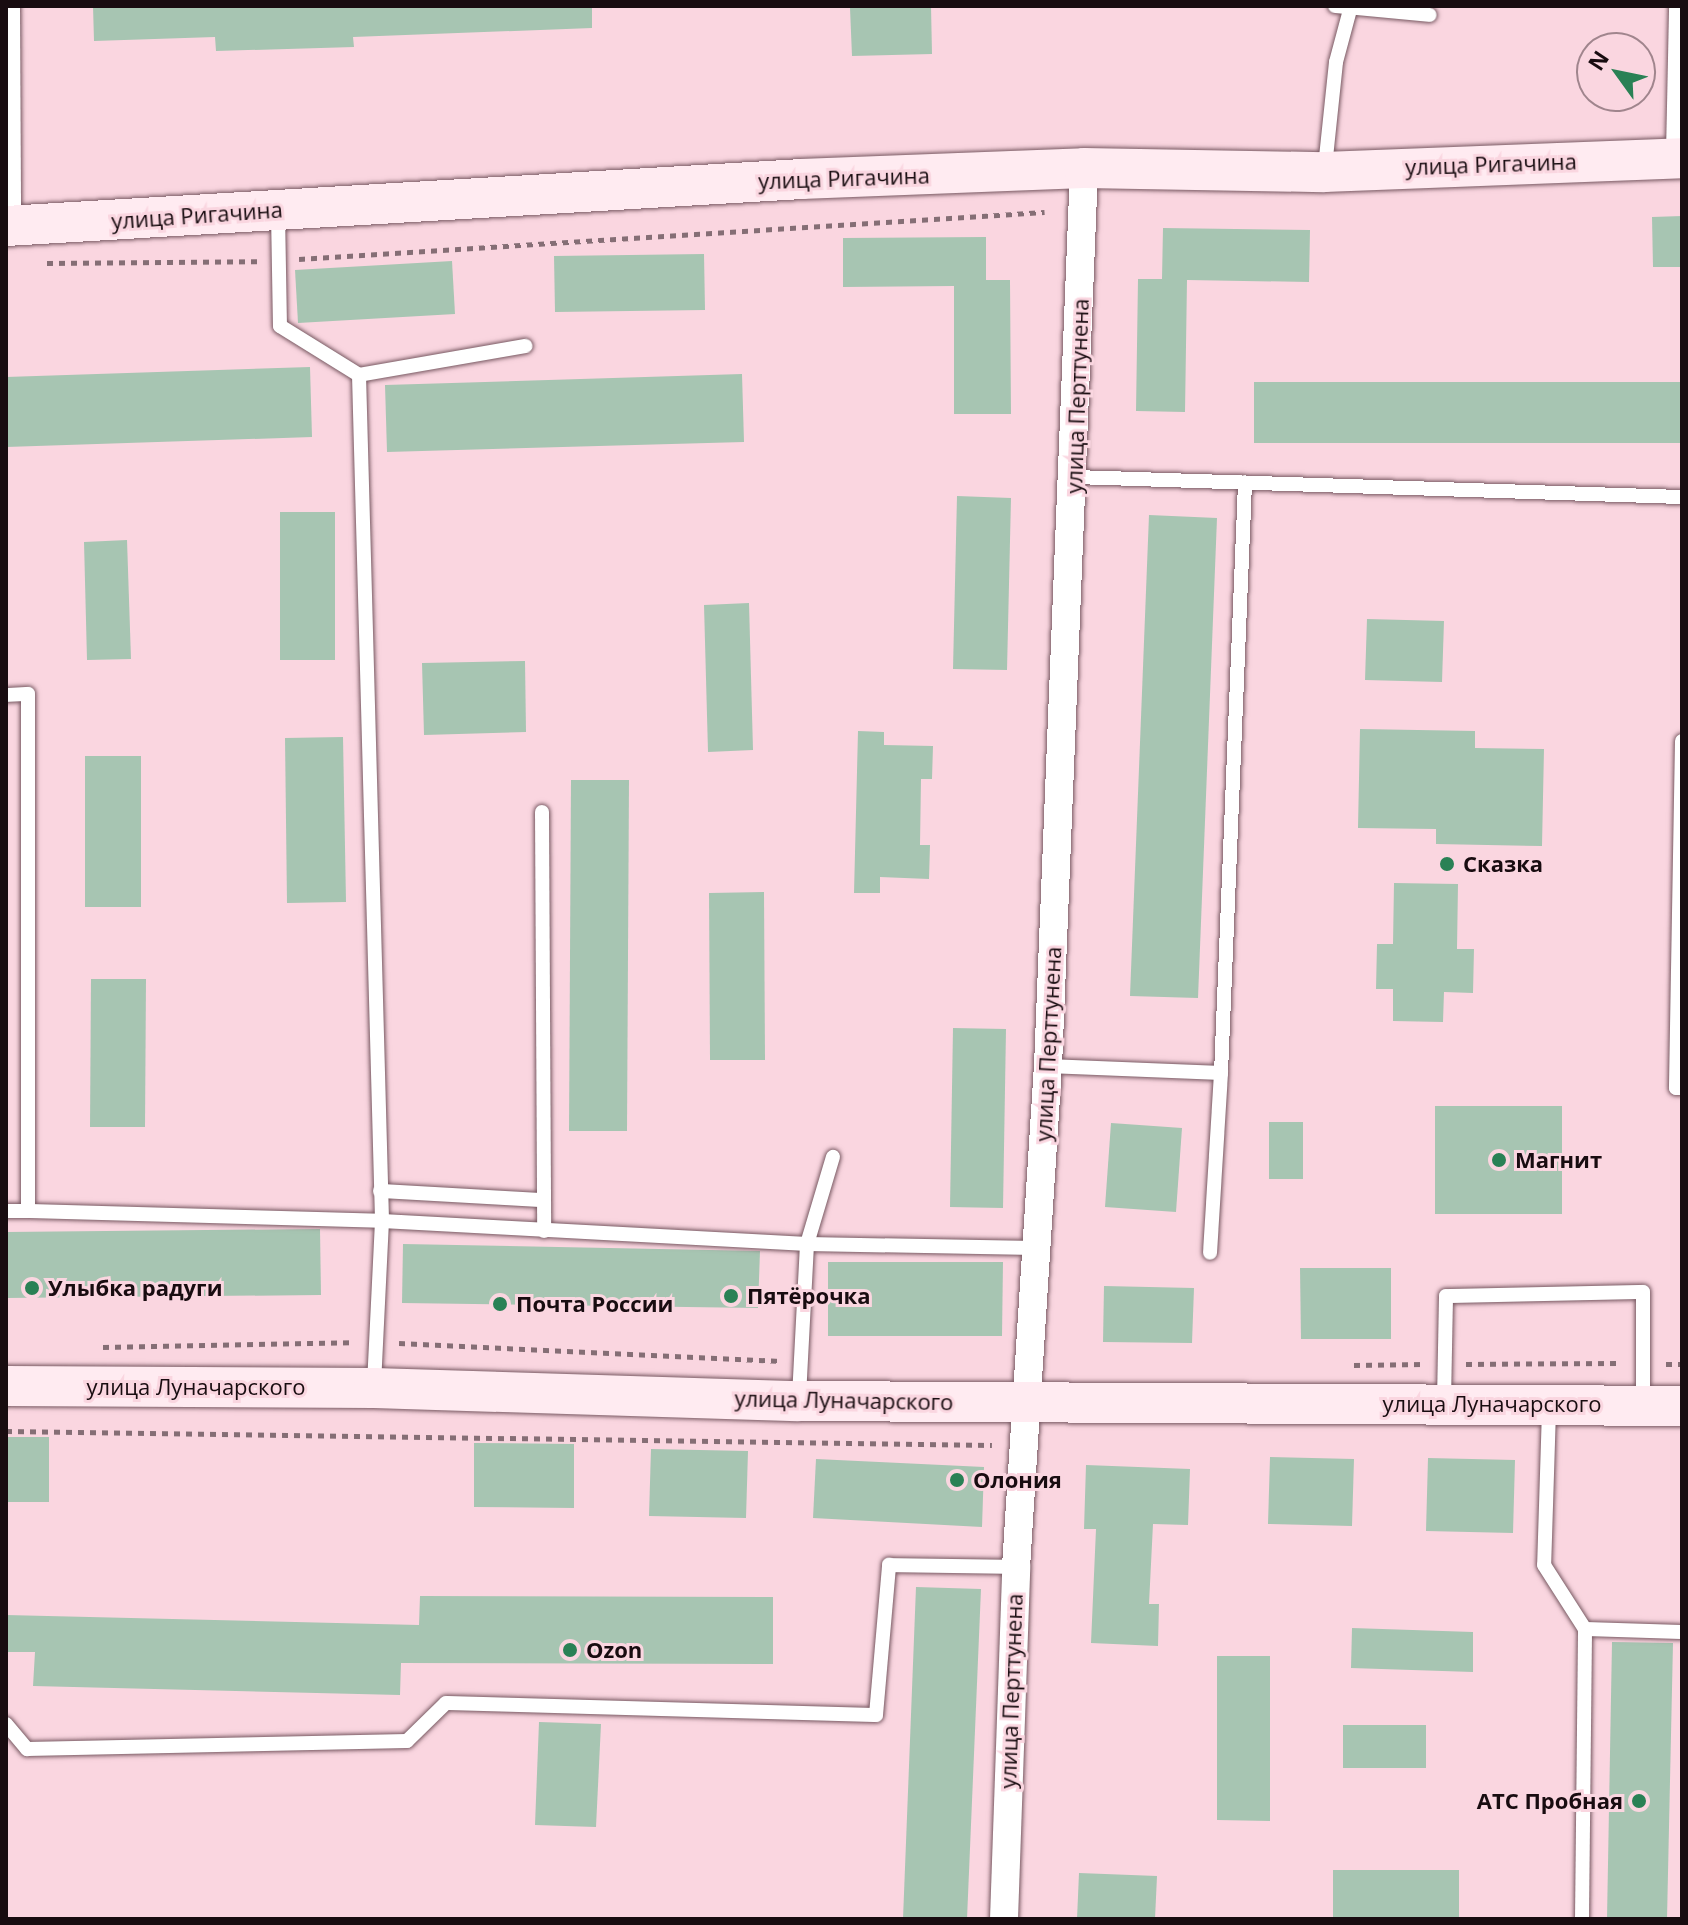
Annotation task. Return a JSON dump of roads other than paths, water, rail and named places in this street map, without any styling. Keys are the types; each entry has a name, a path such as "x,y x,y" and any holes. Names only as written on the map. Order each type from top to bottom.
{"street":[{"name":"улица Ригачина","path":"10,226 1084,168 1324,172 1678,158"},
{"name":"улица Перттунена","path":"1004,1919 1016,1567 1048,1066 1075,477 1084,168"},
{"name":"улица Луначарского","path":"6,1386 374,1388 798,1401 1682,1406"}],"lane":[{"path":"10,226 13,6"},
{"path":"1324,172 1336,62 1346,6 1430,15"},
{"path":"1676,6 1678,158"},
{"path":"277,210 280,326 359,375 526,346"},
{"path":"359,375 382,1221 374,1388"},
{"path":"1075,477 1682,497"},
{"path":"1210,1253 1221,1073 1245,482"},
{"path":"6,695 28,694 28,1211"},
{"path":"1682,741 1676,1088 1682,1088"},
{"path":"542,812 544,1231"},
{"path":"1048,1066 1221,1073"},
{"path":"798,1401 804,1362 807,1244 833,1157"},
{"path":"380,1191 542,1200"},
{"path":"6,1211 382,1221 807,1244 1035,1248"},
{"path":"1444,1404 1446,1296 1643,1292 1643,1405"},
{"path":"1549,1404 1544,1565 1585,1629 1582,1919"},
{"path":"6,1724 27,1749 407,1741 446,1703 876,1715 889,1565 1016,1567"},
{"path":"1585,1629 1682,1632"}],"place":[{"name":"Сказка","path":"1447,864"},
{"name":"Магнит","path":"1499,1160"},
{"name":"Улыбка радуги","path":"32,1288"},
{"name":"Пятёрочка","path":"731,1296"},
{"name":"Почта России","path":"500,1304"},
{"name":"Олония","path":"957,1480"},
{"name":"Ozon","path":"570,1650"},
{"name":"АТС Пробная","path":"1639,1801"}]}
